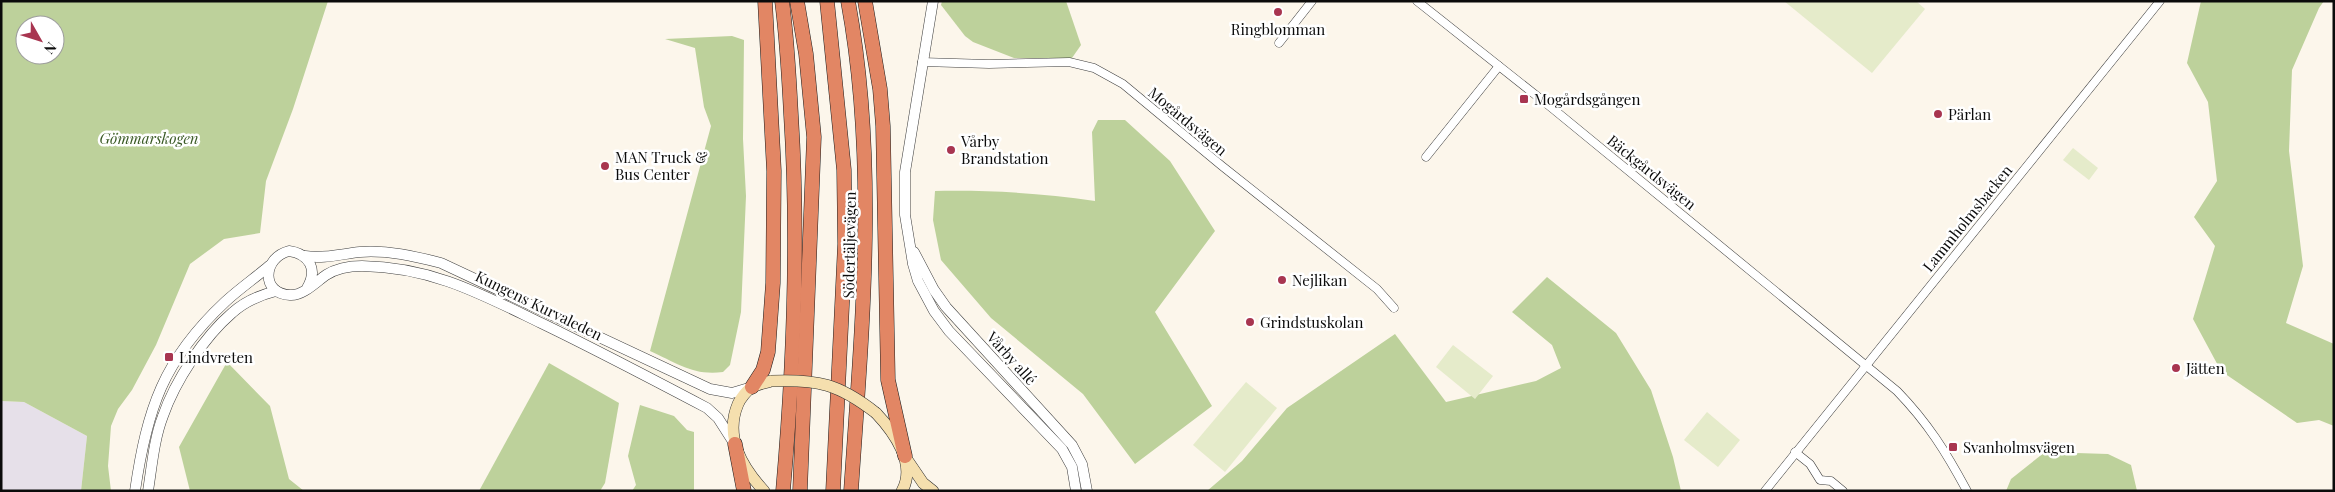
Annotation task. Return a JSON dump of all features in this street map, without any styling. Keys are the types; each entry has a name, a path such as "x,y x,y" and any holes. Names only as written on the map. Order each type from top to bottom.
{"highway":[{"path":"752,387 762,370 768,352 772,283 774,172 765,1"},
{"path":"782,1 788,46 796,185 792,365 783,491"},
{"path":"797,1 806,54 814,137 800,491"},
{"path":"827,1 844,170 845,244 833,491"},
{"name":"Södertäljevägen","path":"848,1 860,80 864,130 867,223 866,281 851,491"},
{"path":"865,1 880,90 883,126 888,380 905,456"},
{"path":"735,444 744,491"}],"main road":[{"path":"764,491 747,472 735,444 733,416 740,400 752,387 771,381 798,380 836,387 851,394 876,413 896,438 905,456 923,483 933,491"},
{"path":"902,491 906,474 905,456"}],"street":[{"name":"Vårby allé","path":"933,1 905,172 904,215 918,282 934,311 957,340 1062,449 1072,467 1076,491"},
{"path":"1279,42 1312,1"},
{"name":"Bäckgårdsvägen","path":"1417,1 1867,366"},
{"name":"Lammholmsbacken","path":"1765,491 2160,1"},
{"name":"Mogårdsvägen","path":"922,62 989,64 1069,62 1101,72 1123,84 1222,166 1377,288 1394,308"},
{"path":"1426,157 1499,66"},
{"name":"Vårby allé","path":"910,244 934,290 946,307 1072,445 1082,464 1087,491"},
{"path":"135,491 150,412 163,379 183,349 204,323 226,301 269,266 281,253 298,252 305,256 310,263 313,275 307,288 294,295 285,295 276,290 270,280 269,266"},
{"name":"Kungens Kurvaleden","path":"305,256 326,257 360,252 386,252 406,254 441,263 710,389 732,393 752,387"},
{"name":"Kungens Kurvaleden","path":"307,288 328,274 344,268 362,266 434,275 462,285 604,353 707,408 718,418 735,444"},
{"path":"148,491 162,417 177,382 212,335 232,312 258,296 276,290"},
{"path":"1867,366 1898,391 1918,413 1937,438 1967,491"},
{"path":"1796,452 1810,464 1820,480 1831,481 1843,491"}],"shaded area":[{"path":"1,401 24,402 87,436 81,491 1,491"}],"green space":[{"name":"Gömmarskogen","path":"1,1 328,1 293,109 266,181 260,233 224,239 190,264 156,345 132,390 118,409 111,426 108,466 111,491 81,491 87,436 24,402 1,401"},
{"path":"942,1 1066,1 1081,45 1072,58 1014,58 973,42 965,36 941,5"},
{"path":"1784,1 1916,1 1925,9 1872,73"},
{"path":"2201,1 2324,1 2319,8 2292,70 2289,151 2303,266 2286,323 2334,344 2334,426 2319,420 2297,423 2221,371 2193,319 2215,246 2194,217 2217,181 2208,102 2187,63"},
{"path":"732,36 744,40 743,139 746,196 741,312 730,365 723,372 712,373 685,368 650,351 711,126 704,107 695,48 665,39"},
{"path":"1098,120 1125,120 1170,161 1215,231 1155,312 1212,406 1135,464 1083,394 991,318 941,260 933,220 935,191 1015,193 1095,201 1092,132"},
{"path":"2073,148 2098,168 2089,180 2063,160"},
{"path":"1547,277 1616,333 1651,390 1673,457 1681,491 1207,491 1242,461 1287,408 1395,334 1446,402 1536,381 1561,368 1552,345 1512,312"},
{"path":"1453,345 1493,376 1475,399 1436,367"},
{"path":"227,362 270,406 289,479 304,491 190,491 179,447"},
{"path":"549,363 619,403 605,483 600,491 479,491"},
{"path":"1246,382 1277,408 1225,472 1193,445"},
{"path":"640,405 674,416 687,430 694,432 694,491 632,491 636,485 628,456"},
{"path":"1707,412 1740,440 1718,467 1684,440"},
{"path":"2045,452 2108,454 2131,465 2137,491 2006,491 2011,479"}],"place":[{"name":"Ringblomman","path":"1278,12"},
{"name":"Mogårdsgången","path":"1524,99"},
{"name":"Pärlan","path":"1938,114"},
{"name":"Vårby Brandstation","path":"951,150"},
{"name":"MAN Truck & Bus Center","path":"605,166"},
{"name":"Nejlikan","path":"1282,280"},
{"name":"Grindstuskolan","path":"1250,322"},
{"name":"Lindvreten","path":"169,357"},
{"name":"Jätten","path":"2176,368"},
{"name":"Svanholmsvägen","path":"1953,447"}]}
